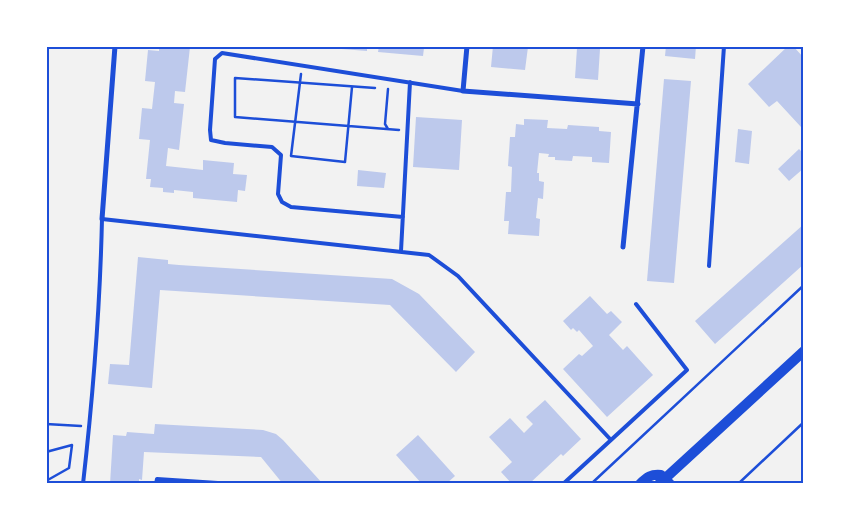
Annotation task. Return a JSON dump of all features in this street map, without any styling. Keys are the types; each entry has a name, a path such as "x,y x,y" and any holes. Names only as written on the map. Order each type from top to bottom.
{"main road":[{"path":"640,484 652,474 661,475 664,482 804,351"}],"street":[{"path":"102,219 115,46"},
{"path":"467,46 463,91 638,104"},
{"path":"623,247 643,46"}],"lane":[{"path":"709,266 724,46"},
{"path":"403,217 291,207 282,202 278,194 281,155 278,152 272,147 211,140 215,59 222,53 463,91"},
{"path":"401,251 410,82"},
{"path":"83,484 90,427 101,272 102,219 429,255 458,276 611,440"},
{"path":"563,484 687,370 636,304"},
{"path":"156,484 156,479 233,484"}],"path":[{"path":"301,65 291,156 345,162 354,74"},
{"path":"235,78 300,82 389,89 385,124 388,128 235,117 235,78"},
{"path":"590,484 804,285"},
{"path":"738,484 804,422"},
{"path":"46,432 47,424 73,424 90,427"},
{"path":"46,452 72,445 70,468 46,481"}],"building":[{"path":"159,46 190,47 185,92 175,91 174,103 184,104 179,150 168,148 166,166 203,170 203,160 234,163 233,174 247,175 245,191 238,190 237,202 193,198 193,192 174,190 174,193 163,192 163,188 150,187 151,179 146,179 150,140 139,139 142,108 152,109 155,82 145,81 148,50 159,51"},
{"path":"329,46 367,46 367,51 329,48"},
{"path":"379,46 430,46 430,48 424,48 423,56 378,52"},
{"path":"493,46 528,47 525,70 491,67"},
{"path":"666,46 696,46 695,59 665,56"},
{"path":"788,46 793,46 804,58 804,125 801,127 777,101 769,107 748,84"},
{"path":"577,48 600,49 598,80 575,78"},
{"path":"664,79 691,81 674,283 647,281"},
{"path":"416,117 462,120 459,170 413,167"},
{"path":"524,119 548,120 547,128 567,129 568,125 599,127 599,131 611,132 609,163 592,162 592,157 573,156 572,161 555,160 555,157 548,157 549,154 539,153 537,173 539,173 539,181 544,182 543,199 538,198 536,218 540,219 539,236 508,234 509,221 504,221 506,192 511,192 512,167 508,166 510,137 515,137 516,124 524,125"},
{"path":"738,129 752,131 749,164 735,162"},
{"path":"799,149 804,154 804,168 789,181 778,169"},
{"path":"358,170 386,173 384,188 357,186"},
{"path":"804,224 804,264 715,344 695,321"},
{"path":"138,257 168,260 168,264 179,265 392,279 419,294 475,352 456,372 390,305 160,290 152,388 108,384 110,364 129,365"},
{"path":"590,296 607,314 611,311 622,322 609,335 623,350 627,346 653,375 607,417 563,369 579,354 582,356 593,346 579,330 577,332 573,328 571,330 563,321"},
{"path":"545,400 581,439 563,456 561,454 529,484 512,484 501,472 512,462 489,437 510,418 524,433 533,424 526,417"},
{"path":"155,424 263,430 276,434 323,484 283,484 261,457 144,452 142,480 139,479 139,484 110,484 113,435 126,436 127,432 154,434"},
{"path":"418,435 455,476 446,484 422,484 396,455"}]}
